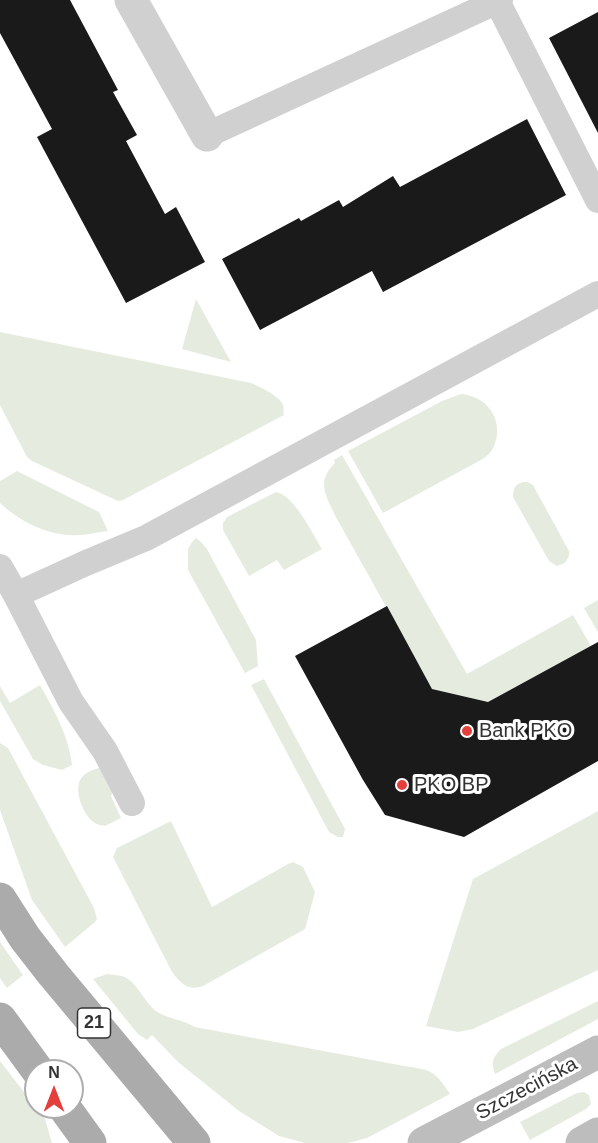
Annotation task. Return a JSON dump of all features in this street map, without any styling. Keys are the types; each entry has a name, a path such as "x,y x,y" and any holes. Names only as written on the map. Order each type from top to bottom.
{"main road":[{"name":"21","path":"0,899 25,938 67,991 194,1143"},
{"path":"0,1019 29,1059"},
{"path":"73,1119 90,1143"}],"street":[{"path":"131,0 207,135"},
{"name":"Szczecińska","path":"424,1143 598,1052"},
{"path":"582,1143 598,1134"}],"lane":[{"path":"207,135 499,1 598,200"},
{"path":"15,595 146,538 598,294"},
{"path":"0,567 71,702 105,751 132,803"}],"shaded area":[{"path":"196,299 231,362 182,349"},
{"path":"0,332 251,383 278,398 283,405 284,415 118,501 27,457 0,405"},
{"path":"461,394 483,402 492,412 497,435 491,451 480,460 383,513 348,451 442,401"},
{"path":"342,455 467,674 573,615 591,646 488,702 432,689 327,497 325,477 335,463 334,460"},
{"path":"17,471 99,512 108,531 82,535 57,534 26,522 0,503 0,481"},
{"path":"523,482 533,485 569,551 565,563 557,566 549,561 513,497 515,487"},
{"path":"276,492 290,500 322,549 284,570 277,560 249,576 223,530 223,523 227,517"},
{"path":"196,538 207,549 256,640 258,666 245,673 188,570 188,549"},
{"path":"598,600 598,632 584,608"},
{"path":"264,679 345,829 343,837 329,832 251,685"},
{"path":"40,685 68,744 72,765 62,770 43,765 33,759 0,701 0,686 10,703"},
{"path":"0,743 8,748 94,908 97,919 95,922 65,947 32,900 0,810"},
{"path":"101,767 114,788 111,796 121,818 105,826 91,820 79,799 78,792 83,776"},
{"path":"598,811 598,970 473,1029 458,1032 426,1026 473,879"},
{"path":"171,821 212,907 288,864 293,862 303,867 315,892 305,929 203,986 193,988 182,983 172,972 113,857 117,848"},
{"path":"0,942 23,975 7,988 0,978"},
{"path":"107,974 128,979 159,1013 195,1027 427,1070 440,1080 450,1094 367,1138 348,1143 305,1143 279,1136 239,1111 178,1062 152,1035 147,1040 138,1034 93,979"},
{"path":"598,1001 598,1019 495,1074 493,1061 501,1049"},
{"path":"0,1061 24,1092 24,1119 45,1119 52,1143 0,1143"},
{"path":"584,1092 589,1095 591,1104 586,1109 530,1140 520,1122 577,1093"}],"building":[{"path":"0,0 70,0 118,90 113,92 137,135 126,141 165,214 176,207 205,262 126,303 37,137 52,129 0,33"},
{"path":"598,12 598,133 549,38"},
{"path":"527,119 566,195 383,292 372,271 260,330 222,259 299,218 301,221 339,200 343,207 393,176 400,187"},
{"name":"Bank PKO","path":"387,606 432,689 488,702 598,642 598,761 464,837 385,815 363,780 295,656"}],"place":[{"name":"Bank PKO","path":"467,731"},
{"name":"PKO BP","path":"402,785"}]}
